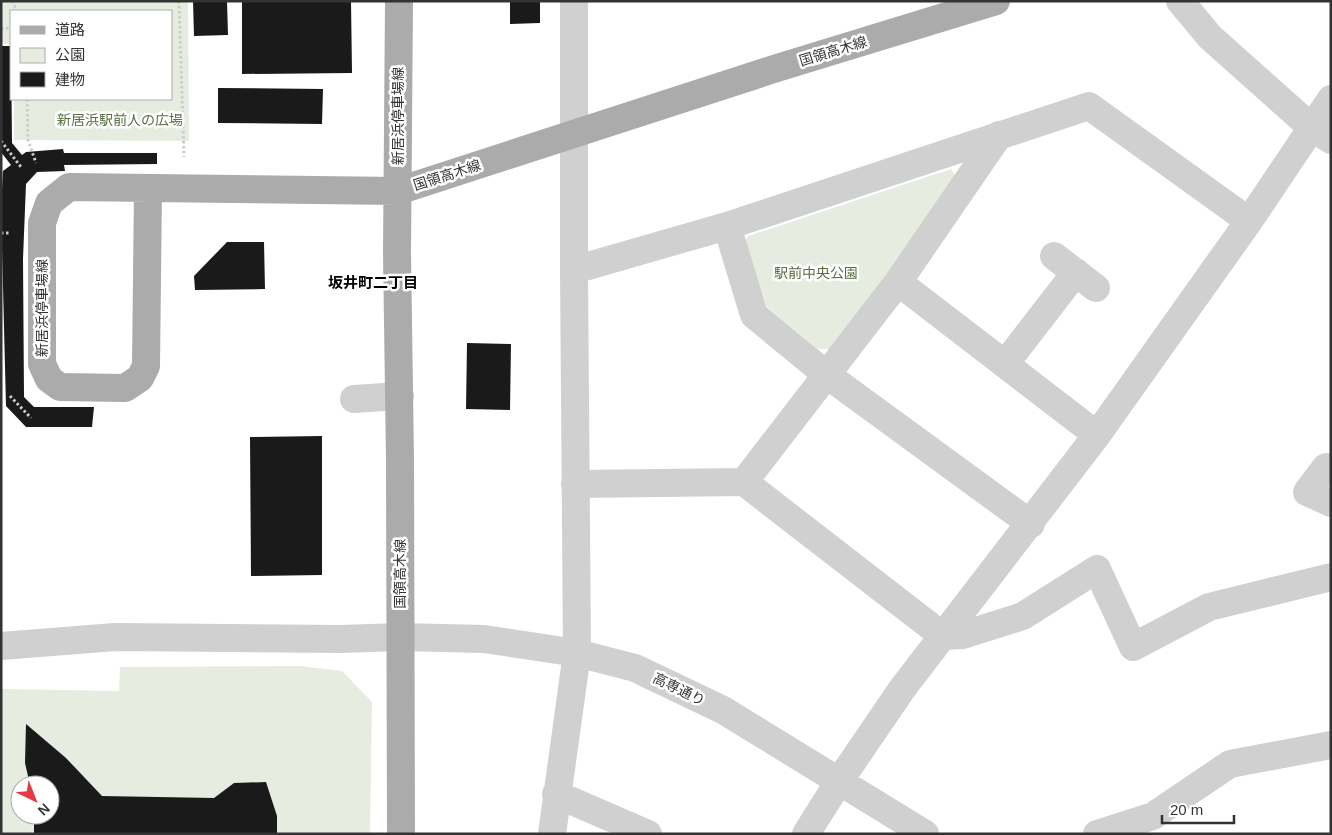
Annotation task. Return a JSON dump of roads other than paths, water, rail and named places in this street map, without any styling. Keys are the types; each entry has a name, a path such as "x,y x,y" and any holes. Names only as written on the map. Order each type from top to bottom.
{"main road":[{"name":"新居浜停車場線","path":"148,188 146,366 140,378 125,388 60,387 49,379 42,364 42,223 49,203 69,187 398,190 399,1"},
{"name":"国領高木線","path":"401,834 398,190 776,68 996,1"}],"street":[{"path":"552,834 556,794 577,653 574,484 574,1"},
{"path":"1180,1 1210,37 1321,134"},
{"path":"806,834 840,780 902,690 1032,524 1249,221 1321,134 1331,99"},
{"path":"574,270 727,226 1089,106 1249,221"},
{"path":"744,482 898,282 999,135"},
{"path":"727,226 754,315 827,375 1032,524"},
{"path":"1005,364 1086,280 1054,256"},
{"path":"898,282 1097,434"},
{"path":"354,399 400,396"},
{"path":"1326,466 1307,492 1331,503"},
{"path":"574,484 744,482 943,636 963,635 1023,616 1097,569 1133,647 1209,607 1331,577"},
{"name":"高専通り","path":"1,646 115,637 342,639 400,637 484,640 577,653 635,668 723,710 840,780 925,834"},
{"path":"1097,834 1153,816 1230,764 1331,745"},
{"path":"556,794 648,834"}],"district":[{"name":"坂井町二丁目","path":"373,283"}],"park label":[{"name":"新居浜駅前人の広場","path":"120,120"},
{"name":"駅前中央公園","path":"816,273"}]}
